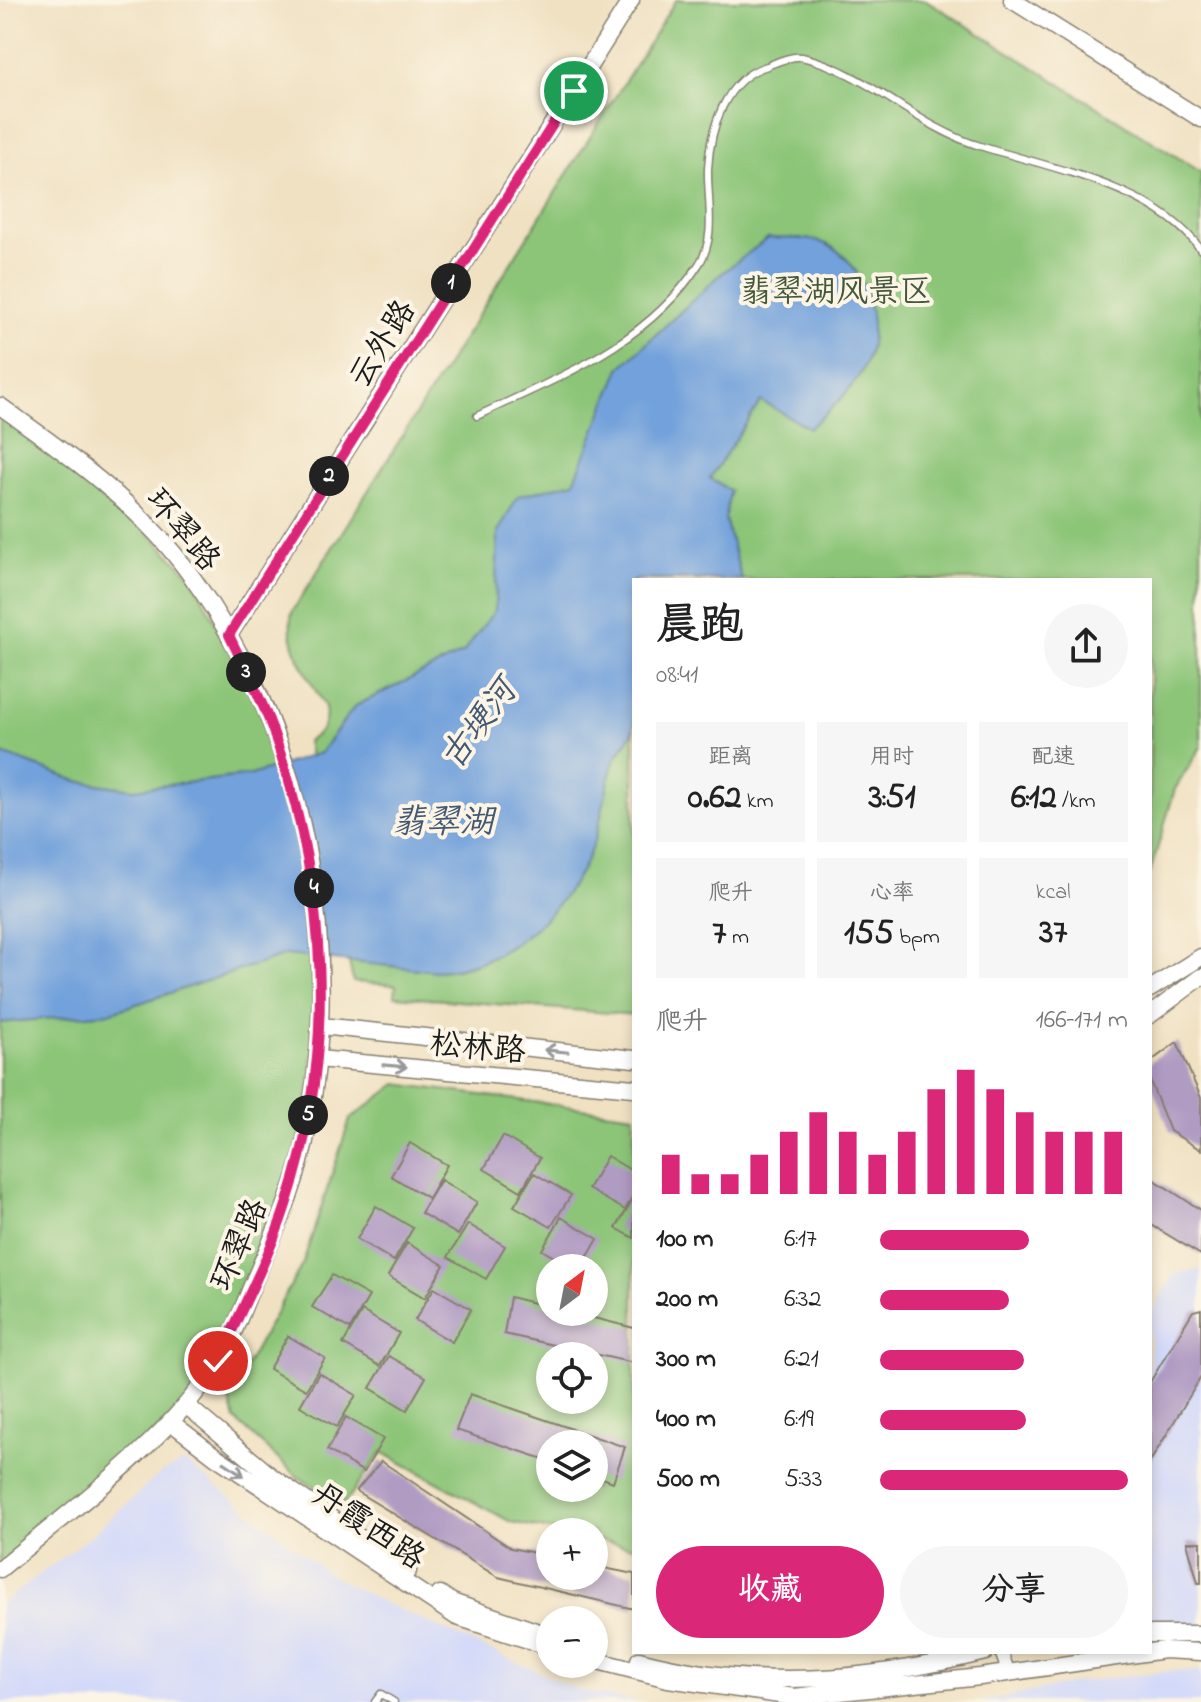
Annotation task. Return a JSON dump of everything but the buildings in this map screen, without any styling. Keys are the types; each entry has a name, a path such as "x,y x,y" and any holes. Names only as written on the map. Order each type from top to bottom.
{"street":[{"name":"云外路","path":"229,635 631,0"},
{"path":"1012,0 1201,119"},
{"name":"环翠路","path":"0,406 81,465 136,511 191,576 229,635 273,731 303,827 314,879 321,1026 303,1150 286,1208 218,1361 172,1423 0,1569"},
{"path":"1152,988 1201,957"},
{"path":"1152,1014 1201,977"},
{"name":"松林路","path":"321,1026 632,1059"},
{"name":"松林路","path":"318,1059 632,1088"},
{"name":"丹霞西路","path":"186,1405 272,1477 452,1602 536,1631"},
{"name":"丹霞西路","path":"172,1423 215,1456 457,1617 536,1642"},
{"path":"1152,1634 1201,1634"},
{"path":"608,1652 656,1665 764,1680 826,1680 973,1654"},
{"path":"1152,1652 1201,1652"},
{"path":"979,1654 980,1677"},
{"path":"1002,1654 1009,1673"},
{"path":"608,1664 668,1679 793,1699 980,1677 1137,1654"}],"lane":[{"path":"477,416 607,354 653,320 701,262 709,228 708,166 724,98 754,69 798,56 843,71 949,137 1140,198 1193,238 1201,250"},
{"path":"375,1702 381,1694 394,1702"}],"shaded area":[{"path":"1201,1269 1201,1634 1152,1634 1152,1312 1174,1274"},
{"path":"185,1462 332,1576 382,1602 536,1671 536,1678 552,1678 579,1690 639,1702 0,1702 0,1604 86,1540 161,1473"},
{"path":"1172,1671 1201,1671 1201,1702 980,1702 1080,1682"}],"green space":[{"name":"翡翠湖风景区","path":"676,0 926,0 1201,172 1201,747 1175,789 1152,866 1152,578 632,578 632,1015 395,996 396,985 353,982 307,741 323,727 325,707 295,649 292,612"},
{"path":"0,406 81,465 191,576 273,731 320,989 303,1150 218,1361 186,1405 0,1569"},
{"path":"397,1084 632,1115 632,1547 608,1542 608,1518 536,1518 536,1527 511,1522 382,1452 344,1504 298,1477 235,1420 229,1397 303,1263 350,1119"}],"water":[{"name":"翡翠湖","path":"768,238 818,241 834,248 858,274 866,291 872,328 871,346 862,371 849,390 809,428 761,401 710,478 730,491 725,519 741,578 632,578 632,732 613,764 592,847 567,892 550,913 510,947 462,967 437,971 286,955 109,1013 0,1023 0,753 77,781 133,789 251,775 320,753 355,706 463,653 495,610 498,532 518,496 574,482 620,368 722,273"}],"route":[{"path":"218,1361 286,1208 303,1150 321,1026 314,879 303,827 273,731 229,635 574,91"}],"water label":[{"name":"古埂河","path":"477,723"}]}
